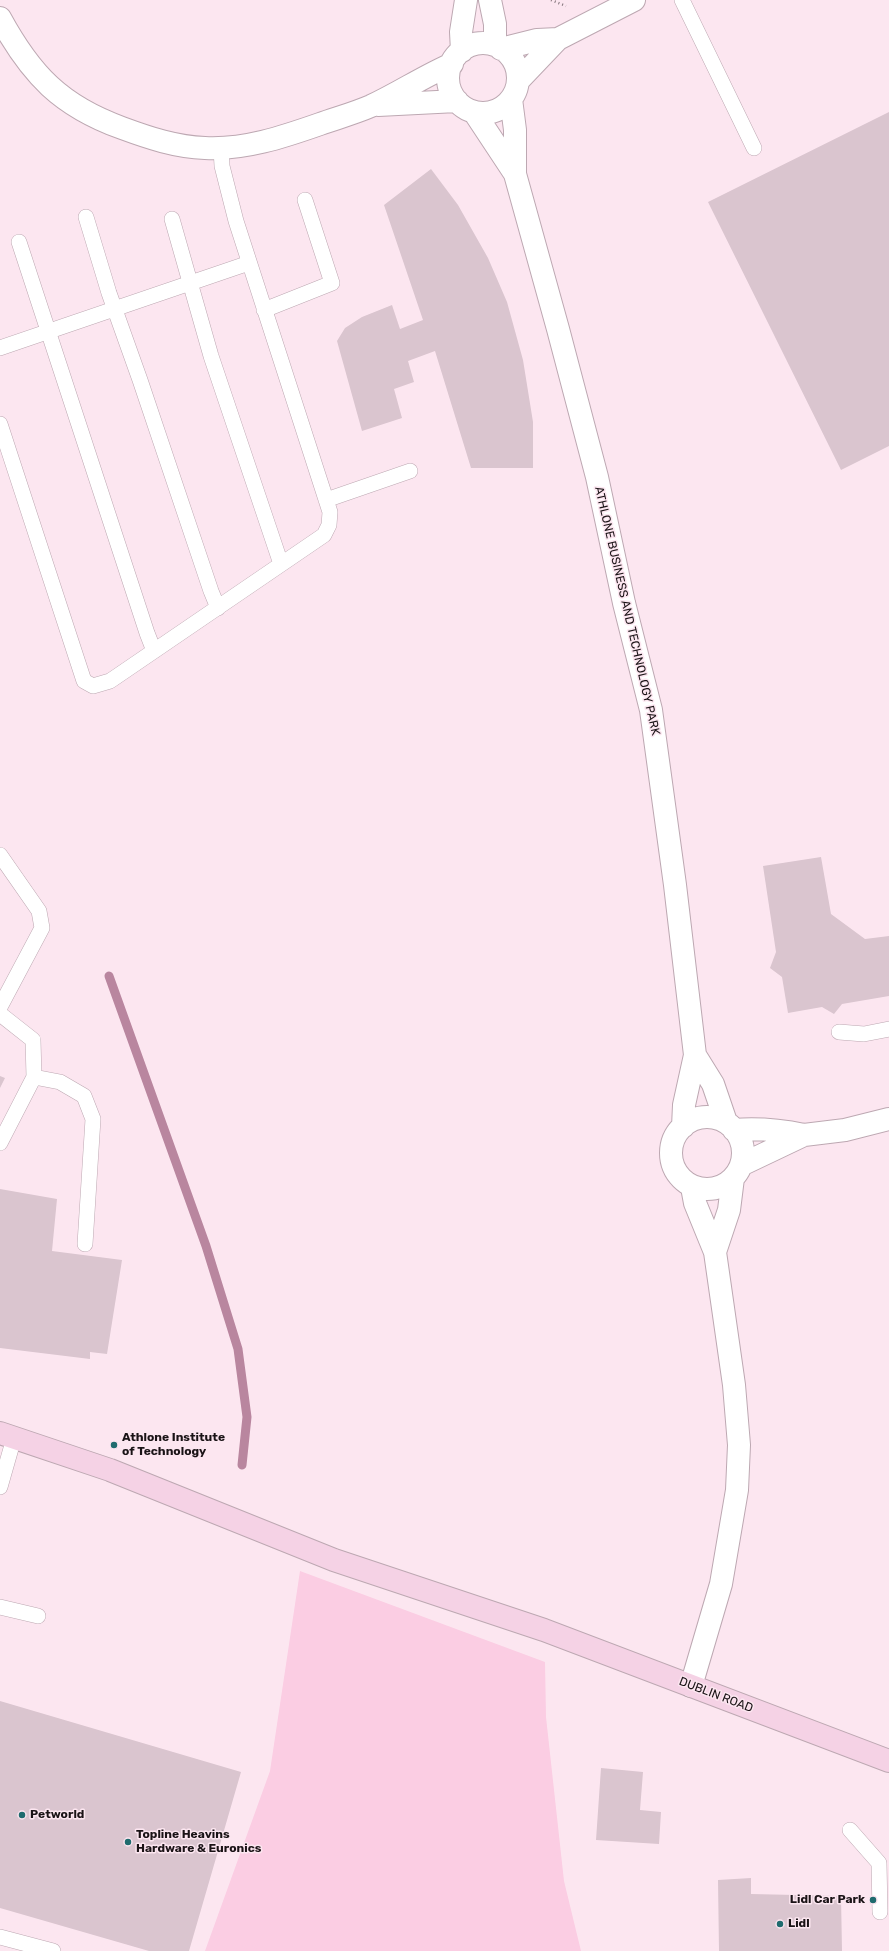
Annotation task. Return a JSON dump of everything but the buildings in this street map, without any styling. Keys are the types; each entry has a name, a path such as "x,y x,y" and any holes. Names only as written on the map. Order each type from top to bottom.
{"main road":[{"name":"DUBLIN ROAD","path":"7,1435 110,1470 334,1560 544,1630 889,1761"}],"street":[{"name":"ATHLONE BUSINESS AND TECHNOLOGY PARK","path":"466,0 457,58 449,81 451,92 465,106 516,174"},
{"path":"490,0 498,47"},
{"path":"371,106 465,106 485,113 495,111 504,106 514,90 558,39 634,0"},
{"path":"0,18 14,43 31,68 62,97 104,122 174,144 204,148 221,148 245,145 284,136 371,106 457,58 472,46 483,43 498,47 537,40 558,39"},
{"name":"ATHLONE BUSINESS AND TECHNOLOGY PARK","path":"498,47 513,60 517,71 514,90 516,174 557,322 597,477 624,603 651,710 675,885 694,1055 684,1105 683,1127"},
{"name":"ATHLONE BUSINESS AND TECHNOLOGY PARK","path":"694,1055 713,1084 730,1126 740,1138 743,1150 729,1210 715,1252"},
{"path":"804,1135 737,1172 725,1185 715,1189 703,1190 682,1180 674,1170 671,1159 671,1147 675,1136 683,1127 693,1120 704,1117 716,1118 730,1126 778,1130 804,1135 845,1130 889,1120"},
{"name":"ATHLONE BUSINESS AND TECHNOLOGY PARK","path":"691,1686 721,1584 737,1490 739,1445 735,1392 715,1252 695,1203 692,1186"}],"lane":[{"path":"682,0 754,148"},
{"path":"0,424 84,681 92,686 110,681 324,535 329,525 330,512 236,221 222,166 221,148"},
{"path":"264,310 332,283 304,200"},
{"path":"86,216 115,310 218,608"},
{"path":"172,219 211,356 281,564"},
{"path":"19,242 48,332 73,401 154,651"},
{"path":"0,348 250,264"},
{"path":"326,500 410,471"},
{"path":"0,855 39,911 42,928 0,1007"},
{"path":"0,1014 33,1040 34,1077 0,1143"},
{"path":"839,1032 864,1034 889,1029"},
{"path":"34,1077 60,1082 84,1096 93,1119 86,1244"},
{"path":"0,1487 7,1435"},
{"path":"0,1607 38,1616"},
{"path":"850,1830 879,1863 880,1912"},
{"path":"0,1936 53,1951"}],"shaded area":[{"path":"300,1571 545,1662 546,1717 564,1881 581,1951 205,1951 270,1771"}],"waterway":[{"path":"109,976 206,1246 238,1349 247,1417 242,1465"}],"place":[{"name":"Athlone Institute of Technology","path":"114,1445"},
{"name":"Petworld","path":"22,1815"},
{"name":"Topline Heavins Hardware & Euronics","path":"128,1842"},
{"name":"Lidl Car Park","path":"873,1900"},
{"name":"Lidl","path":"780,1924"}]}
